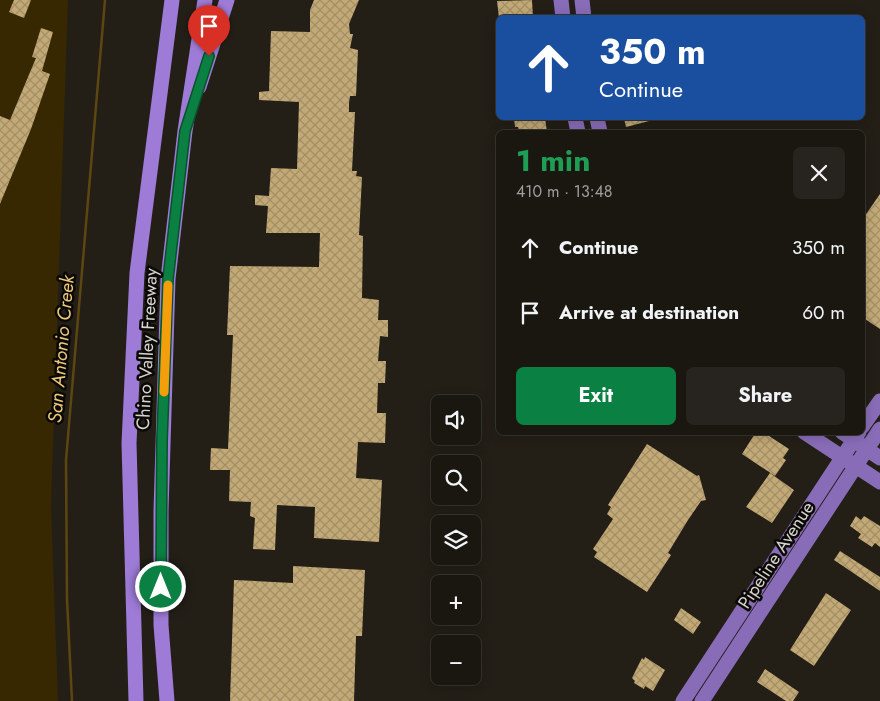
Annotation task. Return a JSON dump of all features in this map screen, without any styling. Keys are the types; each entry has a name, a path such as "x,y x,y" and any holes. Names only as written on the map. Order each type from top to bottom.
{"highway":[{"name":"Chino Valley Freeway","path":"136,701 129,443 134,342 138,273 172,0"},
{"name":"Chino Valley Freeway","path":"167,701 161,625 162,441 168,279 185,131 206,0"},
{"path":"185,131 227,0"}],"main road":[{"path":"561,0 563,15"},
{"path":"582,0 584,15"},
{"path":"865,423 880,401"},
{"name":"Pipeline Avenue","path":"702,701 880,429"},
{"path":"809,435 880,482"},
{"path":"852,435 880,458"},
{"name":"Pipeline Avenue","path":"682,701 842,457 852,435"}],"shaded area":[{"path":"0,0 68,0 51,506 58,701 0,701"}],"building":[{"path":"14,0 31,0 24,18 9,12"},
{"path":"314,0 359,0 349,24 350,34 353,34 350,48 358,50 356,96 350,96 349,112 355,112 352,171 357,171 356,176 362,177 359,235 363,236 362,298 379,300 378,320 388,320 388,337 380,336 378,361 386,361 385,383 378,383 377,413 386,413 385,443 358,442 356,478 382,480 379,542 314,538 315,507 277,505 275,550 253,549 255,518 250,516 251,502 229,501 230,470 210,470 211,448 228,449 233,335 227,335 230,266 319,267 320,233 266,233 268,206 255,205 255,195 269,196 271,168 297,169 299,102 259,100 259,92 269,91 271,31 310,32 310,10"},
{"path":"532,0 533,15 499,15 497,1"},
{"path":"41,28 53,32 42,71 50,74 31,129 0,204 0,116 10,120 36,58 32,57"},
{"path":"514,120 545,120 547,130 519,130 518,127 515,127"},
{"path":"624,120 653,120 626,127"},
{"path":"880,194 880,329 865,319 865,216"},
{"path":"754,435 768,435 789,449 783,458 786,460 775,476 742,454"},
{"path":"647,444 697,476 699,475 706,500 701,501 688,520 668,553 671,555 647,592 594,557 597,552 593,549 613,519 607,514 611,507 608,505"},
{"path":"770,473 794,490 772,523 746,507"},
{"path":"856,516 861,520 864,516 880,526 880,547 875,543 872,547 858,538 861,534 850,526"},
{"path":"840,551 880,577 880,591 834,560"},
{"path":"293,566 365,570 362,636 356,636 354,701 230,701 234,580 293,583"},
{"path":"826,593 851,610 814,666 790,650"},
{"path":"681,608 701,622 693,634 674,620"},
{"path":"645,657 665,670 653,691 645,686 644,689 634,683 635,681 632,678 642,658 644,660"},
{"path":"765,669 799,692 793,701 786,701 757,682"}],"waterway":[{"name":"San Antonio Creek","path":"72,701 67,599 66,460 105,0"}],"slow traffic":[{"path":"164,392 168,285"}],"route":[{"path":"161,587 162,441 168,279 185,131 209,56"}]}
